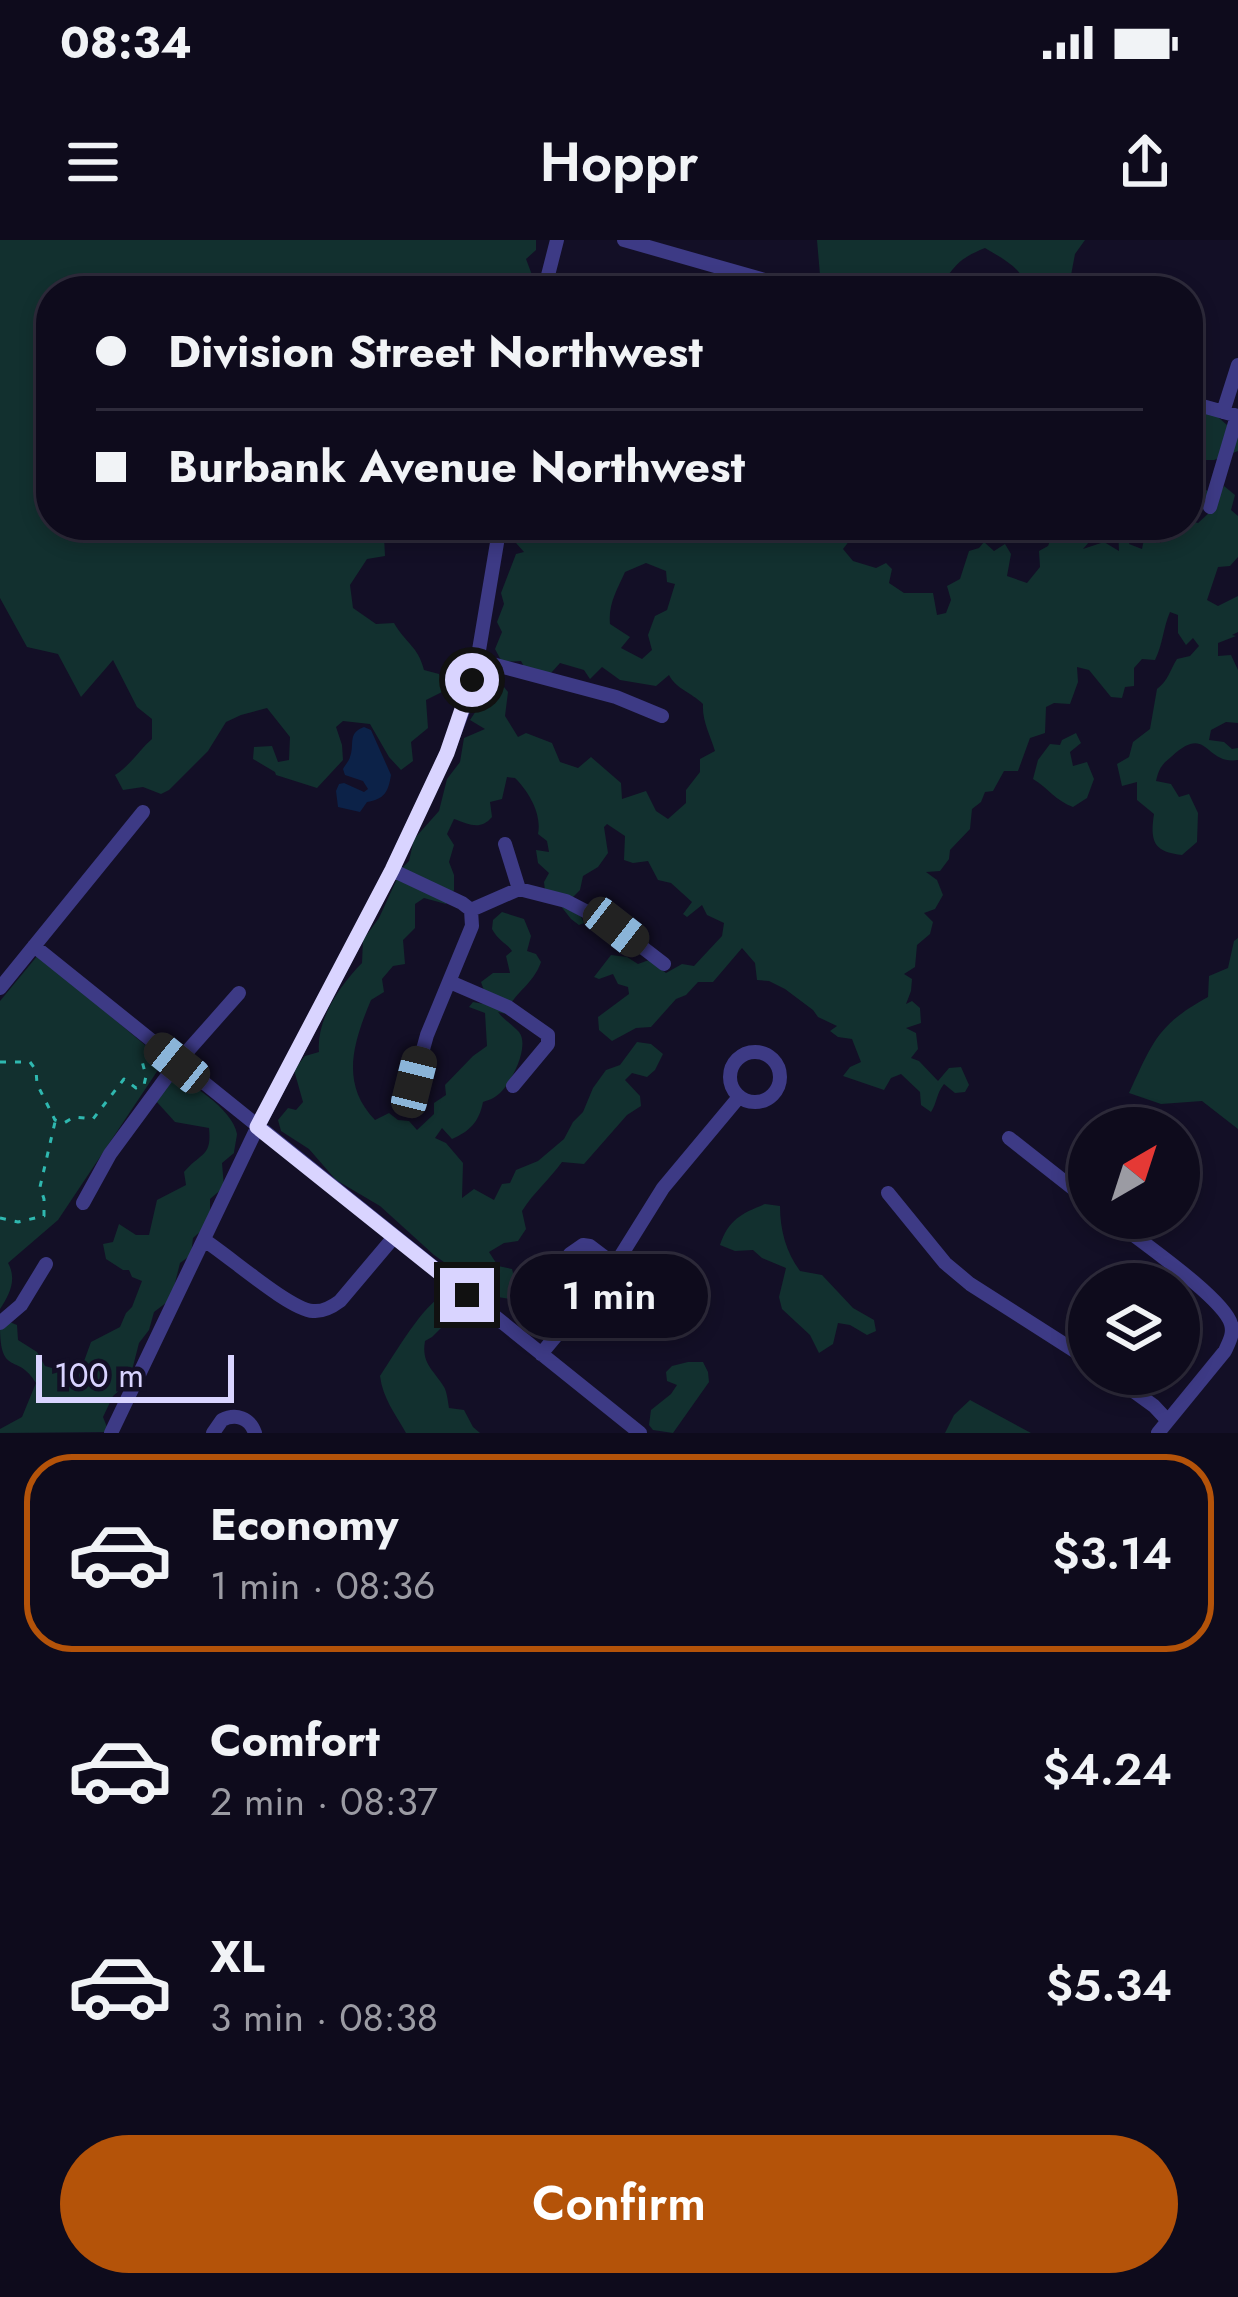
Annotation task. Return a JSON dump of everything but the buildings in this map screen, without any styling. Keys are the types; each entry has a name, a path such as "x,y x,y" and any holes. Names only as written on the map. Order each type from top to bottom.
{"street":[{"path":"548,276 557,240"},
{"path":"624,240 750,276"},
{"path":"1210,507 1233,415 1235,371"},
{"path":"1203,406 1233,415"},
{"path":"111,1433 257,1127 392,870 447,753 477,660 497,540"},
{"path":"477,660 616,697 662,716"},
{"path":"0,988 143,812"},
{"path":"505,844 519,889"},
{"path":"392,870 472,910"},
{"path":"472,910 519,889 566,901 616,927 664,964"},
{"path":"414,1082 427,1035 472,926 472,910"},
{"path":"34,946 640,1433"},
{"path":"451,982 508,1007 548,1035 548,1045 513,1085"},
{"path":"83,1203 110,1154 177,1063 239,993"},
{"path":"541,1354 615,1265 663,1188 739,1096"},
{"path":"1009,1138 1068,1184"},
{"path":"888,1193 957,1274 1068,1346"},
{"path":"204,1240 291,1303 318,1312 340,1301 394,1237"},
{"path":"1137,1239 1213,1299 1233,1332 1225,1351 1163,1427 1154,1406 1139,1395"},
{"path":"585,1299 562,1276 560,1270 569,1254 590,1246 615,1265"},
{"path":"0,1323 21,1305 46,1264"},
{"path":"214,1433 222,1420 236,1416 249,1422 255,1433"}],"path":[{"path":"55,1120 93,1119 124,1079 136,1088 144,1085 142,1061 155,1046"},
{"path":"0,1062 30,1062 55,1120 40,1186 44,1216 18,1222 0,1218"}],"green space":[{"path":"0,240 536,240 536,250 526,259 532,276 36,276 36,540 384,540 385,556 367,559 350,585 353,608 376,624 394,623 424,670 439,674 444,691 426,700 428,728 411,742 413,761 401,770 370,724 343,721 336,727 343,760 317,788 276,775 253,759 254,747 272,746 278,762 289,760 290,737 267,708 226,722 208,751 169,790 161,794 143,787 123,790 115,775 152,739 152,719 137,707 113,660 81,697 58,654 27,647 0,598"},
{"path":"817,240 1085,240 1075,254 1071,276 1021,276 985,248 959,262 946,276 820,275"},
{"path":"1203,411 1238,431 1238,451 1203,460"},
{"path":"1224,486 1235,495 1231,510 1238,516 1238,557 1230,566 1218,567 1207,600 1218,606 1238,596 1238,632 1218,643 1218,656 1231,655 1238,670 1238,723 1226,722 1211,730 1209,740 1238,748 1238,760 1218,757 1192,743 1163,765 1156,781 1171,784 1179,797 1189,794 1198,813 1197,842 1182,855 1159,848 1153,838 1154,814 1137,800 1137,782 1122,786 1117,764 1129,757 1133,742 1150,729 1157,689 1177,659 1190,656 1199,646 1193,638 1186,645 1178,633 1178,615 1170,612 1155,660 1142,659 1134,668 1134,686 1125,687 1122,698 1111,697 1089,670 1077,667 1078,682 1070,704 1046,707 1045,733 1030,738 1018,771 1004,771 993,791 985,792 972,809 970,829 950,850 940,871 926,872 937,880 943,895 935,909 924,913 933,922 930,934 917,945 915,967 904,974 912,979 906,1004 912,1001 920,1008 921,1023 906,1028 916,1033 918,1049 911,1058 938,1081 949,1068 961,1067 969,1085 965,1092 955,1093 944,1084 931,1112 921,1105 920,1092 901,1074 891,1078 884,1090 843,1076 861,1062 852,1039 838,1037 830,1031 837,1026 818,1017 785,989 757,980 755,963 742,948 713,982 698,982 651,1027 636,1028 612,1041 599,1030 598,1017 629,994 613,974 594,977 611,955 638,964 649,960 666,973 682,964 694,966 722,936 724,923 707,915 702,905 687,917 683,914 692,902 671,883 658,880 648,861 624,860 625,836 607,824 608,853 583,876 572,898 584,923 579,925 557,901 546,899 544,882 549,873 538,863 536,850 549,852 547,841 538,834 529,797 515,778 507,777 502,799 490,802 488,821 474,825 454,819 447,834 454,845 449,862 454,890 446,904 424,898 415,904 415,928 403,940 405,964 393,966 382,979 384,992 371,1000 359,1032 353,1063 357,1092 375,1120 389,1113 417,1130 434,1114 434,1103 446,1095 445,1085 487,1046 485,1013 469,1007 473,1002 489,1005 481,982 493,973 510,973 506,956 512,951 492,929 493,920 502,912 524,919 531,936 527,951 541,962 506,1014 498,1012 522,1038 521,1055 510,1081 498,1095 483,1102 469,1129 452,1139 442,1128 435,1138 463,1163 462,1198 474,1189 494,1200 516,1170 538,1161 564,1139 606,1070 620,1065 637,1042 651,1044 663,1054 647,1077 632,1073 625,1080 640,1096 641,1106 627,1115 584,1164 562,1162 522,1211 526,1229 518,1241 489,1252 498,1266 512,1269 517,1289 510,1299 492,1296 434,1255 380,1206 336,1180 309,1149 281,1131 278,1120 288,1108 296,1110 303,1102 294,1070 305,1056 319,1052 325,1016 362,963 363,940 409,861 414,839 439,811 447,779 460,762 464,738 485,729 470,720 482,702 485,681 495,676 508,692 505,716 518,737 526,733 552,743 560,762 578,768 591,757 621,783 622,799 646,791 656,811 668,819 686,803 686,790 700,772 700,759 715,751 703,704 669,675 656,686 620,680 602,667 590,679 584,670 560,663 551,673 527,672 521,661 502,662 495,649 502,632 497,622 504,604 501,593 516,554 524,552 516,540 850,540 843,549 853,561 876,568 886,563 892,569 889,583 904,593 933,593 937,615 946,613 951,600 947,586 960,579 969,551 984,542 994,551 1005,544 1011,554 1007,576 1027,583 1040,567 1039,551 1050,540 1091,540 1083,549 1104,542 1119,551 1119,540 1130,540 1129,544 1142,549 1144,540 1203,540 1203,518","holes":["646,563 666,571 667,582 675,584 667,610 655,616 648,635 652,650 642,659 621,648 630,637 610,624 612,604 625,572"]},
{"path":"1203,488 1212,494 1203,509"},
{"path":"1076,733 1081,743 1070,752 1073,766 1087,762 1094,779 1087,798 1073,807 1033,779 1038,760 1050,744 1060,745"},
{"path":"1238,938 1238,1129 1202,1101 1161,1104 1129,1093 1158,1036 1208,997 1209,976 1228,968"},
{"path":"38,955 164,1061 58,1220 8,1263 11,1286 0,1309 0,1001"},
{"path":"166,1072 219,1106 237,1134 234,1153 222,1163 224,1187 210,1199 210,1223 193,1238 191,1255 180,1263 171,1299 154,1312 139,1343 129,1382 113,1396 103,1417 109,1432 0,1433 22,1417 36,1383 7,1359 0,1326 7,1321 17,1325 18,1340 37,1352 45,1366 59,1370 68,1383 81,1384 79,1375 91,1342 120,1327 142,1281 106,1259 103,1244 113,1242 119,1224 136,1235 149,1235 157,1200 186,1185 184,1172 207,1149 209,1128 175,1122 156,1101"},
{"path":"765,1204 780,1206 785,1240 800,1271 822,1275 853,1308 874,1320 876,1331 867,1335 838,1323 833,1344 819,1353 810,1335 782,1309 779,1297 786,1268 753,1250 735,1251 720,1245 737,1218"},
{"path":"445,1294 457,1298 472,1317 467,1326 448,1321 425,1341 425,1356 445,1389 449,1408 464,1410 480,1433 406,1433 380,1376 419,1319"},
{"path":"688,1362 703,1362 709,1382 673,1433 653,1430 651,1410 677,1385 667,1381 666,1372"},
{"path":"970,1400 1031,1433 945,1433 954,1415"}],"water":[{"path":"364,727 371,730 391,775 384,794 367,802 360,812 338,807 336,791 344,783 364,792 368,789 343,769 353,736"}],"route":[{"path":"467,1295 257,1127 392,870 447,753 472,680"}]}
